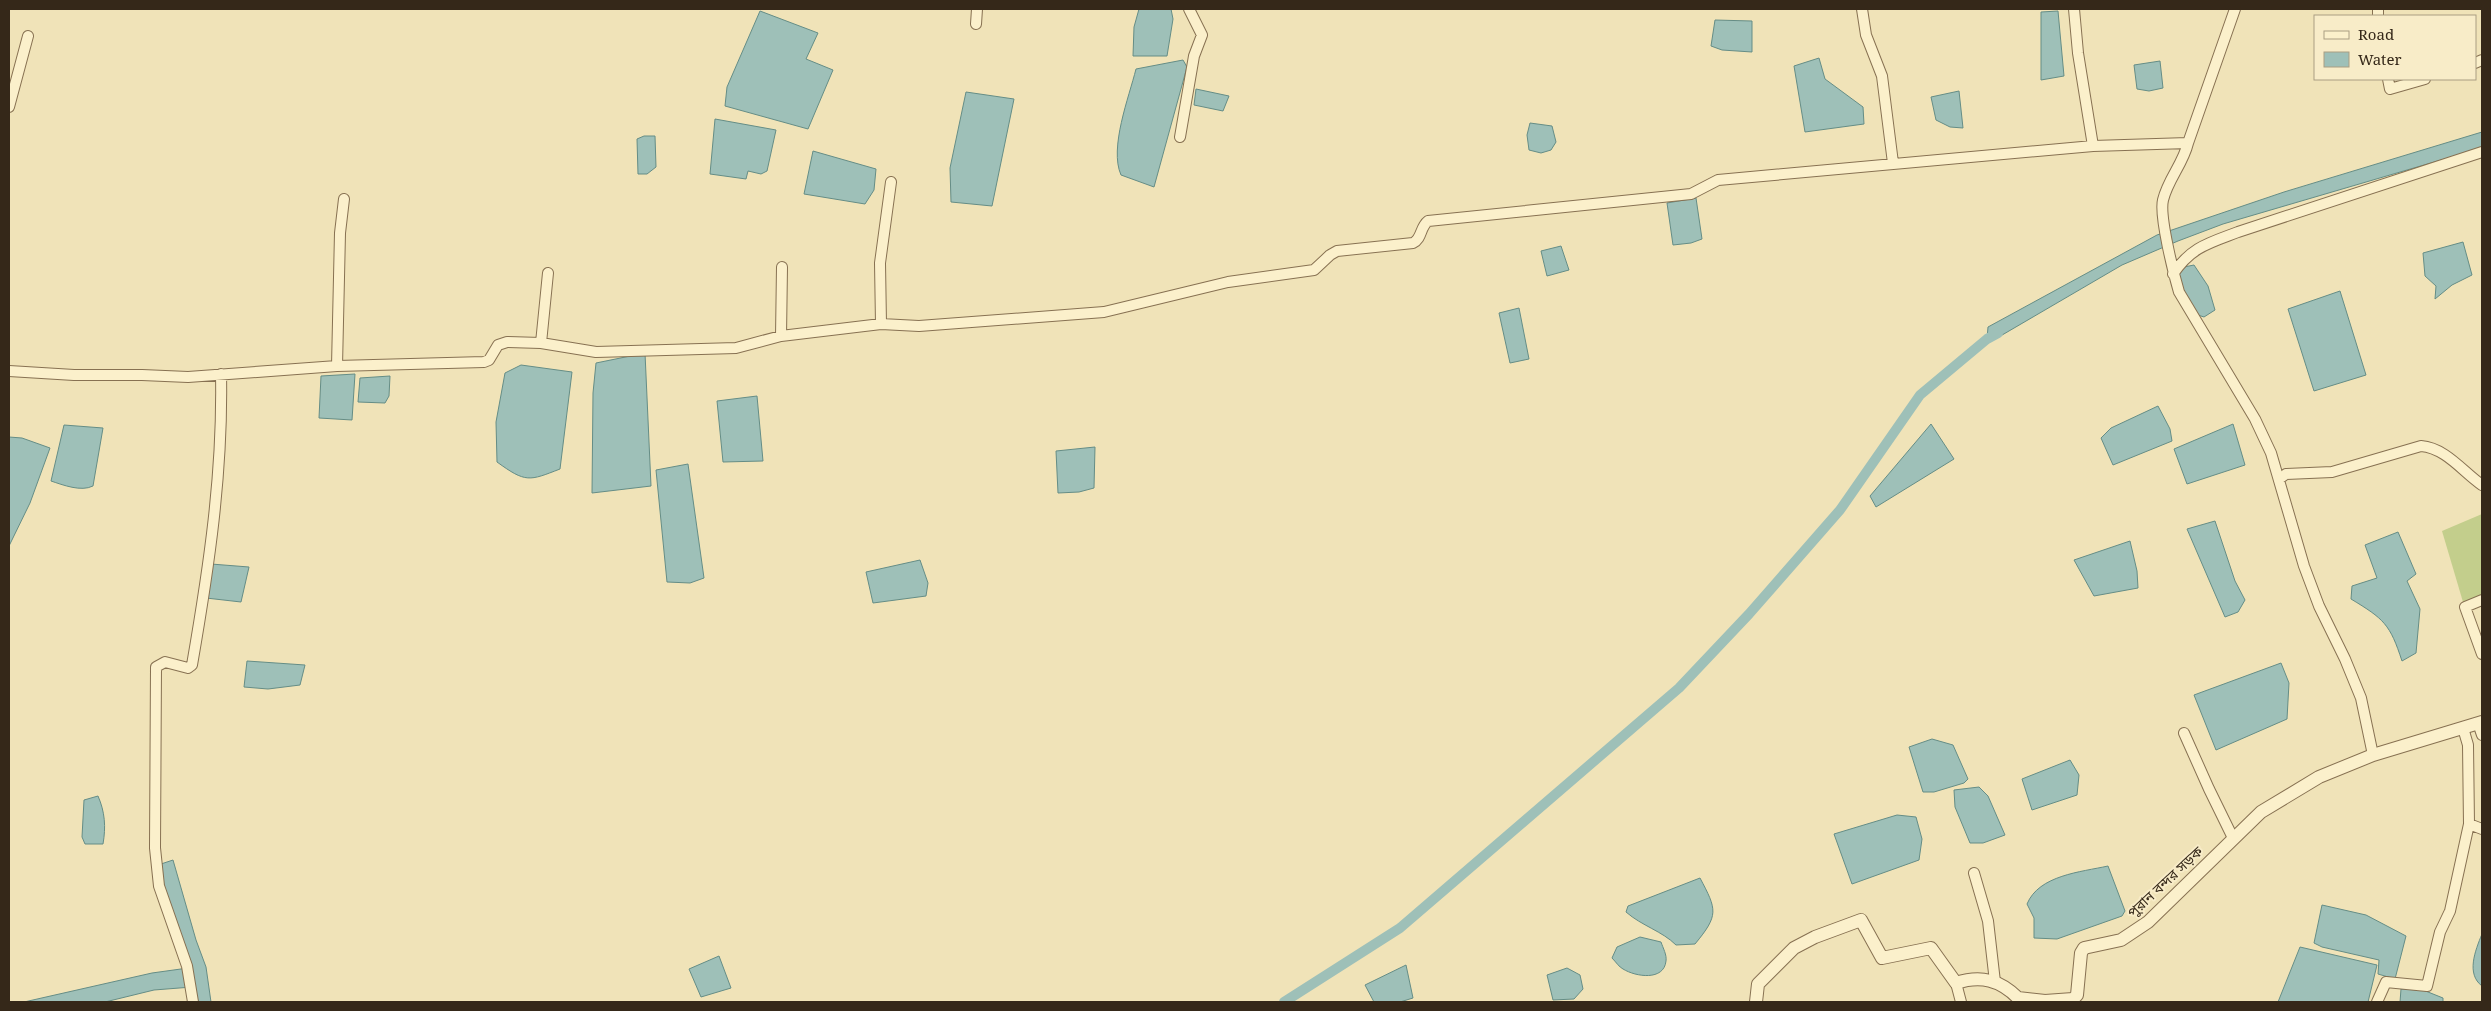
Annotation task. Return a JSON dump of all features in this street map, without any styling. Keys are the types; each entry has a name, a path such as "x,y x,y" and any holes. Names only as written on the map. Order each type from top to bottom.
{"street":[{"path":"976,24 977,9"},
{"path":"1180,137 1194,56 1202,34 1189,9"},
{"path":"1862,9 1866,35 1882,76 1893,163"},
{"path":"2074,9 2078,53 2093,146"},
{"path":"2235,9 2179,168 2163,199 2173,274 2179,292 2255,419 2270,453 2304,566 2316,598 2345,658 2360,698 2373,755"},
{"path":"9,106 28,36"},
{"path":"2388,80 2390,89 2422,80"},
{"path":"9,372 188,377 337,366 484,362 489,360 498,345 507,342 541,343 596,352 736,348 781,336 881,324 919,326 1104,312 1228,282 1314,270 1337,251 1413,243 1418,239 1422,226 1428,221 1691,194 1718,180 2093,146 2188,143"},
{"path":"2173,274 2183,259 2198,247 2238,232 2482,152"},
{"path":"881,324 880,263 891,182"},
{"path":"337,366 340,233 344,199"},
{"path":"781,336 782,267"},
{"path":"541,343 548,273"},
{"path":"193,1001 187,966 159,886 155,848 156,667 165,662 188,668 192,665 203,602 220,472 220,374"},
{"path":"2279,479 2286,474 2332,472 2421,446 2432,448 2455,461 2482,485"},
{"path":"2482,600 2465,607 2482,654"},
{"name":"পুরান বন্দর সড়ক","path":"1956,983 1976,979 1995,982 2007,987 2018,998 2052,1001 2073,999 2077,995 2084,948 2121,940 2148,922 2261,812 2319,776 2373,755 2463,728 2481,727"},
{"path":"2377,1002 2386,982 2427,986 2440,932 2450,911 2469,824 2468,745 2463,728"},
{"path":"2184,733 2205,782 2233,838"},
{"path":"2469,824 2482,829"},
{"path":"1974,873 1988,921 1995,982"},
{"path":"1756,1002 1758,984 1794,948 1815,936 1861,920 1882,958 1931,948 1956,983 1961,1002"}],"green space":[{"path":"2482,514 2482,596 2463,602 2442,531"}],"water":[{"path":"1139,9 1171,9 1173,19 1167,56 1133,56 1134,27"},
{"path":"760,11 818,33 806,59 833,70 808,129 725,106 727,87"},
{"path":"2058,11 2064,76 2041,80 2041,12"},
{"path":"1715,20 1752,21 1752,52 1722,50 1711,46"},
{"path":"1819,58 1825,79 1863,107 1864,124 1805,132 1794,66"},
{"path":"1183,60 1187,67 1154,187 1121,175 1117,151 1121,122 1136,69"},
{"path":"2160,61 2163,88 2149,91 2137,89 2134,65"},
{"path":"1196,89 1229,96 1223,111 1194,105"},
{"path":"1959,91 1963,128 1950,127 1936,120 1931,97"},
{"path":"966,92 1014,99 992,206 951,202 950,168"},
{"path":"715,119 776,130 767,171 761,174 748,171 746,179 710,174"},
{"path":"1530,123 1552,126 1556,142 1551,150 1541,153 1529,150 1527,135"},
{"path":"2482,132 2482,148 2223,224 2178,241 2122,265 1997,338 1987,339 1988,327 2157,235 2284,192"},
{"path":"644,136 655,136 656,167 647,174 638,174 637,139"},
{"path":"813,151 876,169 874,190 865,204 804,194"},
{"path":"1696,198 1702,239 1691,243 1673,245 1667,203"},
{"path":"2463,242 2472,275 2452,285 2435,299 2436,286 2425,276 2423,253"},
{"path":"1561,246 1569,270 1547,276 1541,251"},
{"path":"2194,265 2208,286 2215,310 2204,317 2198,315 2177,285 2179,268"},
{"path":"2340,291 2366,375 2314,391 2288,309"},
{"path":"1519,308 1529,359 1510,363 1499,313"},
{"path":"645,353 651,486 592,493 593,393 596,363"},
{"path":"521,365 572,372 560,469 534,478 515,474 497,462 496,422 505,373"},
{"path":"355,374 352,420 319,418 321,376"},
{"path":"390,376 389,396 385,403 358,402 360,378"},
{"path":"757,396 763,461 723,462 717,401"},
{"path":"2158,406 2170,429 2172,441 2113,465 2101,438 2111,428"},
{"path":"1931,424 1954,459 1876,507 1870,496"},
{"path":"2233,424 2245,465 2187,484 2174,449"},
{"path":"64,425 103,428 93,486 78,488 51,481"},
{"path":"9,437 22,438 50,448 30,503 9,546"},
{"path":"1095,447 1094,488 1079,492 1058,493 1056,451"},
{"path":"688,464 704,578 690,583 667,582 656,470"},
{"path":"2215,521 2235,581 2245,600 2238,612 2225,617 2187,529"},
{"path":"2398,532 2416,574 2407,581 2420,609 2416,653 2402,661 2389,630 2371,612 2351,599 2352,586 2377,578 2365,545"},
{"path":"2130,541 2137,571 2138,588 2094,596 2074,560"},
{"path":"920,560 928,583 926,596 873,603 866,572"},
{"path":"211,564 249,567 241,602 206,598"},
{"path":"247,661 305,665 300,685 268,689 244,687"},
{"path":"2281,663 2289,683 2287,719 2216,750 2194,695"},
{"path":"1932,739 1953,745 1968,779 1964,783 1934,792 1923,792 1909,747"},
{"path":"2070,760 2079,775 2077,795 2032,810 2022,779"},
{"path":"1979,787 1988,796 2005,835 1983,843 1970,843 1955,807 1954,790"},
{"path":"98,796 104,820 103,844 85,844 82,837 84,800"},
{"path":"1897,815 1916,817 1922,839 1919,860 1852,884 1834,834"},
{"path":"173,860 196,940 206,967 211,1002 194,1002 192,987 154,990 105,1002 24,1002 152,973 188,968 158,865"},
{"path":"2108,866 2125,911 2122,916 2057,939 2034,938 2034,918 2027,904 2033,894 2041,887 2062,876"},
{"path":"1700,878 1710,898 1713,912 1712,919 1695,944 1676,945 1626,912 1628,906"},
{"path":"2322,905 2366,915 2406,936 2395,979 2378,974 2379,960 2322,947 2314,943"},
{"path":"2482,934 2482,986 2474,975 2473,962"},
{"path":"1640,937 1661,942 1666,961 1660,972 1649,976 1628,972 1620,967 1612,958 1617,947"},
{"path":"2300,947 2377,965 2368,1002 2278,1002"},
{"path":"719,956 731,988 701,997 689,969"},
{"path":"1406,965 1413,998 1400,1002 1374,1002 1365,985"},
{"path":"1567,968 1580,975 1583,989 1574,999 1553,1000 1547,975"},
{"path":"2401,989 2423,990 2443,998 2443,1002 2400,1002"}],"waterway":[{"path":"1284,1002 1400,928 1679,688 1749,614 1840,510 1920,395 1987,339 1998,333"}]}
